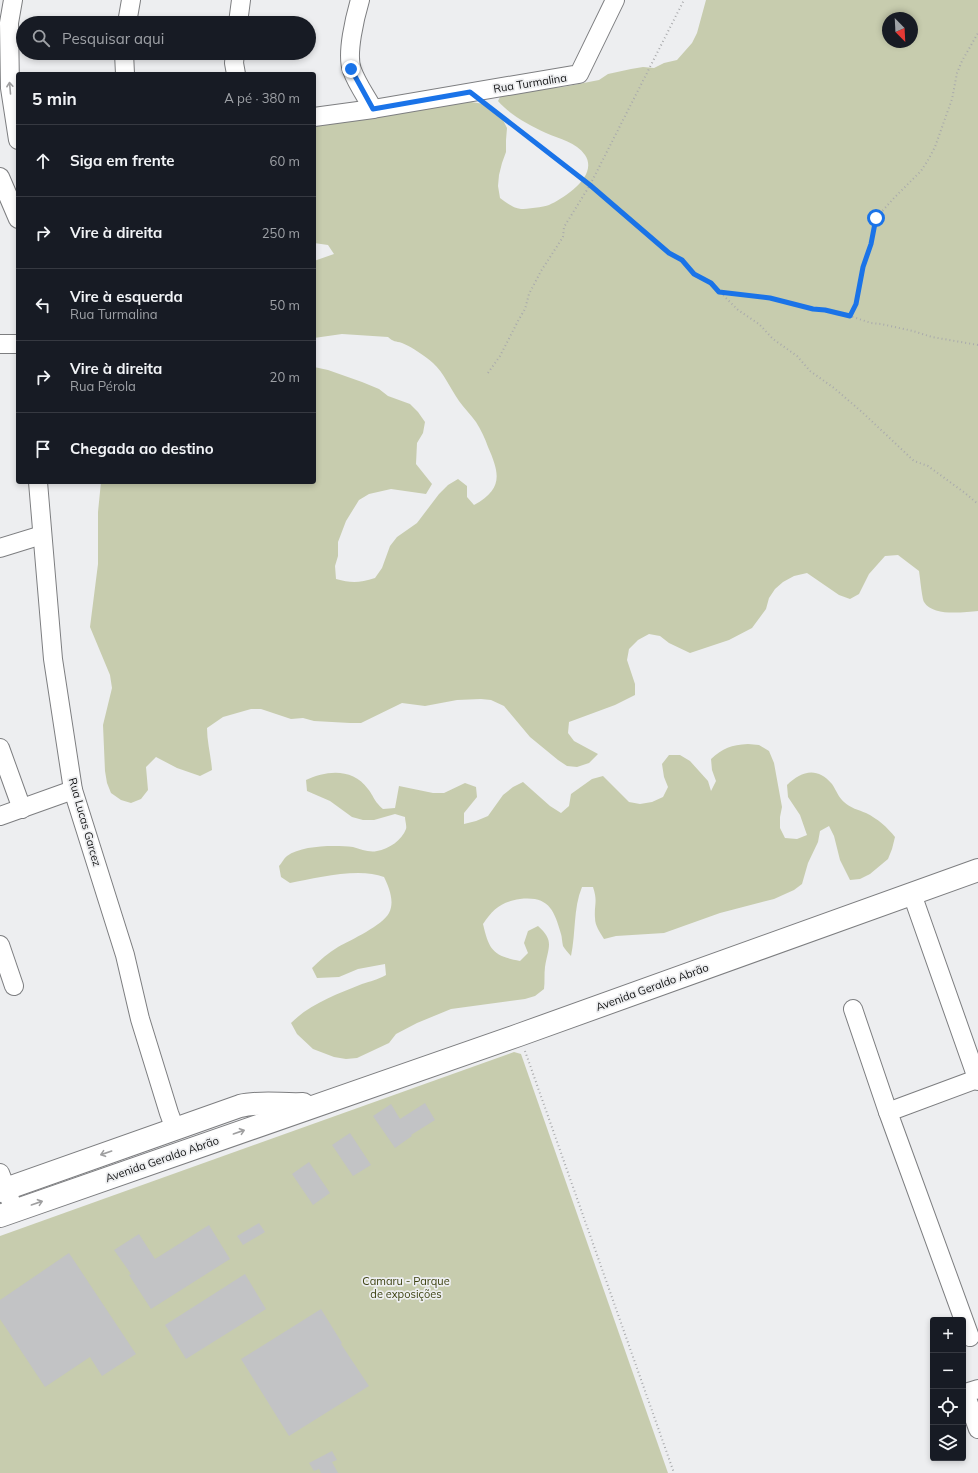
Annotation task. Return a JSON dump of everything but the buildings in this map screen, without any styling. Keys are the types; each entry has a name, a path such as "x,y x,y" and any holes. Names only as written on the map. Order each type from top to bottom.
{"main road":[{"name":"Avenida Geraldo Abrão","path":"7,1214 519,1035 978,870"},
{"name":"Avenida Geraldo Abrão","path":"2,1184 175,1129 246,1104 256,1103 288,1105 324,1102"}],"street":[{"path":"13,0 9,23 10,88 16,127"},
{"path":"128,16 131,0"},
{"path":"239,16 240,0"},
{"path":"360,0 354,22 350,54 351,69 373,109"},
{"name":"Rua Turmalina","path":"316,116 373,109 579,74 615,0"},
{"path":"124,60 124,72"},
{"path":"234,60 236,72"},
{"path":"0,178 16,214"},
{"path":"0,344 16,344"},
{"name":"Rua Lucas Garcez","path":"38,484 53,658 74,790 125,955 140,1019 175,1129"},
{"path":"0,548 42,535"},
{"path":"0,748 22,809"},
{"path":"0,816 74,790"},
{"path":"888,1112 978,1080 912,894"},
{"path":"0,945 14,986"},
{"path":"853,1009 888,1112 970,1337"},
{"path":"2,1184 7,1214"},
{"path":"978,1389 965,1393 978,1429"}],"path":[{"path":"488,373 500,356 526,309 529,294 541,271 563,237 564,227 590,185 684,0"},
{"path":"850,316 856,304 863,267 871,244 876,218 921,171 928,160 935,147 952,99 960,67 978,33"},
{"path":"470,92 590,185 669,253 682,260 694,274 711,283 738,310 759,324 773,339 797,356 810,371 834,388 862,412 914,462 928,466 978,504"},
{"path":"719,292 770,298 813,309 825,310 850,316 871,323 913,331 932,337 978,345"},
{"path":"519,1035 674,1473"}],"green space":[{"path":"706,0 978,0 978,611 957,613 941,612 928,607 923,600 919,571 898,555 885,556 869,574 859,594 850,599 839,595 807,573 794,576 783,582 775,589 769,598 766,609 752,628 729,640 690,653 669,643 660,636 649,634 638,640 629,649 627,660 635,684 635,695 615,705 569,722 568,733 574,741 598,754 589,763 577,767 567,766 558,760 530,737 504,706 491,700 457,700 425,706 402,703 361,723 314,721 303,718 291,719 261,709 251,709 223,717 207,728 212,770 200,776 177,768 156,757 146,767 148,790 141,799 131,803 121,800 111,793 107,783 105,771 103,725 112,688 110,675 90,627 98,564 98,512 101,484 316,484 316,367 328,370 379,389 388,396 410,404 418,412 425,422 423,433 417,443 416,464 432,484 426,494 391,489 369,494 359,500 346,521 338,542 338,556 335,566 336,579 355,582 375,578 382,568 390,546 397,537 417,523 439,494 448,485 458,479 467,486 467,497 474,505 490,493 494,487 496,480 495,465 480,428 459,401 440,371 426,357 410,347 393,341 388,337 342,334 316,338 316,260 334,254 328,245 316,243 316,122 458,100 484,104 502,118 507,128 506,152 499,175 498,186 500,198 521,209 547,206 571,192 584,178 588,163 585,155 577,147 567,141 533,127 508,111 498,101 503,91 563,87 599,80 608,74 631,69 643,67 654,68 664,63 677,60 692,43 697,33"},
{"path":"748,744 759,745 769,751 774,763 782,807 780,828 785,838 797,839 807,835 800,815 788,797 787,785 798,776 809,772 815,773 826,778 832,784 846,804 874,818 892,833 895,837 888,859 870,874 860,879 850,880 840,860 834,836 829,826 820,831 818,842 808,863 802,884 794,890 774,899 720,913 664,933 616,936 604,939 595,921 596,900 593,887 582,887 577,904 571,956 563,946 556,918 548,906 537,900 513,900 494,910 483,924 490,946 498,954 520,961 528,953 524,943 528,931 538,926 547,936 549,949 545,967 544,989 535,996 525,999 451,1009 417,1023 396,1034 389,1043 357,1058 346,1059 334,1057 313,1049 297,1034 291,1023 307,1010 334,996 386,975 385,964 358,969 339,977 317,978 312,968 334,949 366,932 386,918 391,909 391,899 384,877 374,874 337,874 290,883 281,877 279,866 287,856 293,852 310,848 337,846 353,847 371,852 382,850 398,840 406,828 405,817 395,814 374,820 363,820 352,817 330,801 307,791 306,780 322,774 331,773 347,774 355,777 362,782 383,809 395,808 399,786 433,793 444,793 465,783 476,787 477,797 464,813 464,824 488,816 503,795 513,787 523,782 550,806 561,813 569,806 571,794 592,779 603,776 629,802 640,804 652,802 663,797 668,787 664,777 662,764 669,755 680,755 690,761 708,781 711,791 716,781 712,770 711,759 719,752 728,748"},
{"name":"Camaru - Parque de exposições","path":"514,1052 521,1054 668,1473 0,1473 0,1236"}],"route":[{"path":"351,69 373,109 470,92 590,185 669,253 682,260 694,274 711,283 719,292 770,298 813,309 825,310 850,316 856,304 863,267 871,244 876,218"}]}
